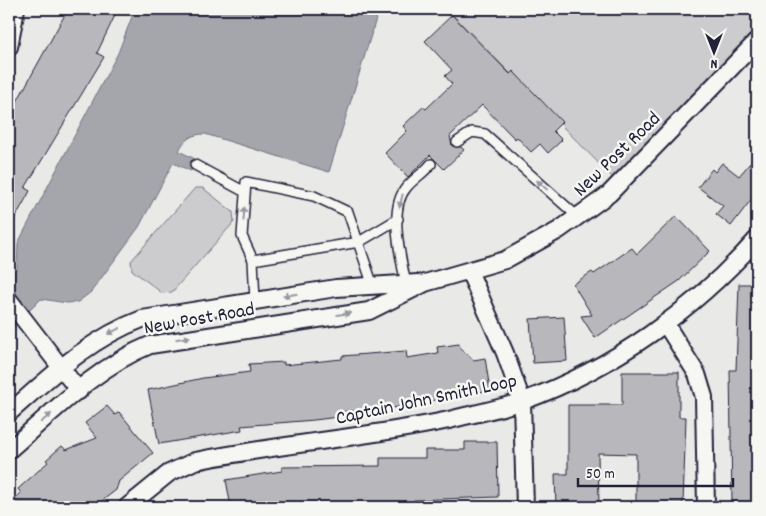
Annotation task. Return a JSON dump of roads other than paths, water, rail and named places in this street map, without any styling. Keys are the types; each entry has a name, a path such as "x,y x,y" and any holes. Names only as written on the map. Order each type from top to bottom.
{"street":[{"path":"9,47 16,9"},
{"name":"New Post Road","path":"9,412 61,367 100,338 142,319 336,288 425,282 505,260 578,217 609,194 757,42"},
{"name":"Captain John Smith Loop","path":"127,507 169,474 195,462 409,428 522,401 594,368 665,323 716,282 757,239"},
{"path":"469,270 505,354 522,401 525,507"},
{"name":"New Post Road","path":"9,450 112,364 126,354 150,344 369,311 425,282"},
{"path":"9,300 79,390"},
{"path":"665,323 697,374 704,397 706,507"}],"lane":[{"path":"457,142 472,132 485,134 578,217"},
{"path":"406,284 396,231 400,198 406,188 431,164"},
{"path":"195,165 245,192"},
{"path":"255,301 254,260 242,236 246,182 314,196 348,212 373,286"},
{"path":"254,260 359,242 398,219"}]}
